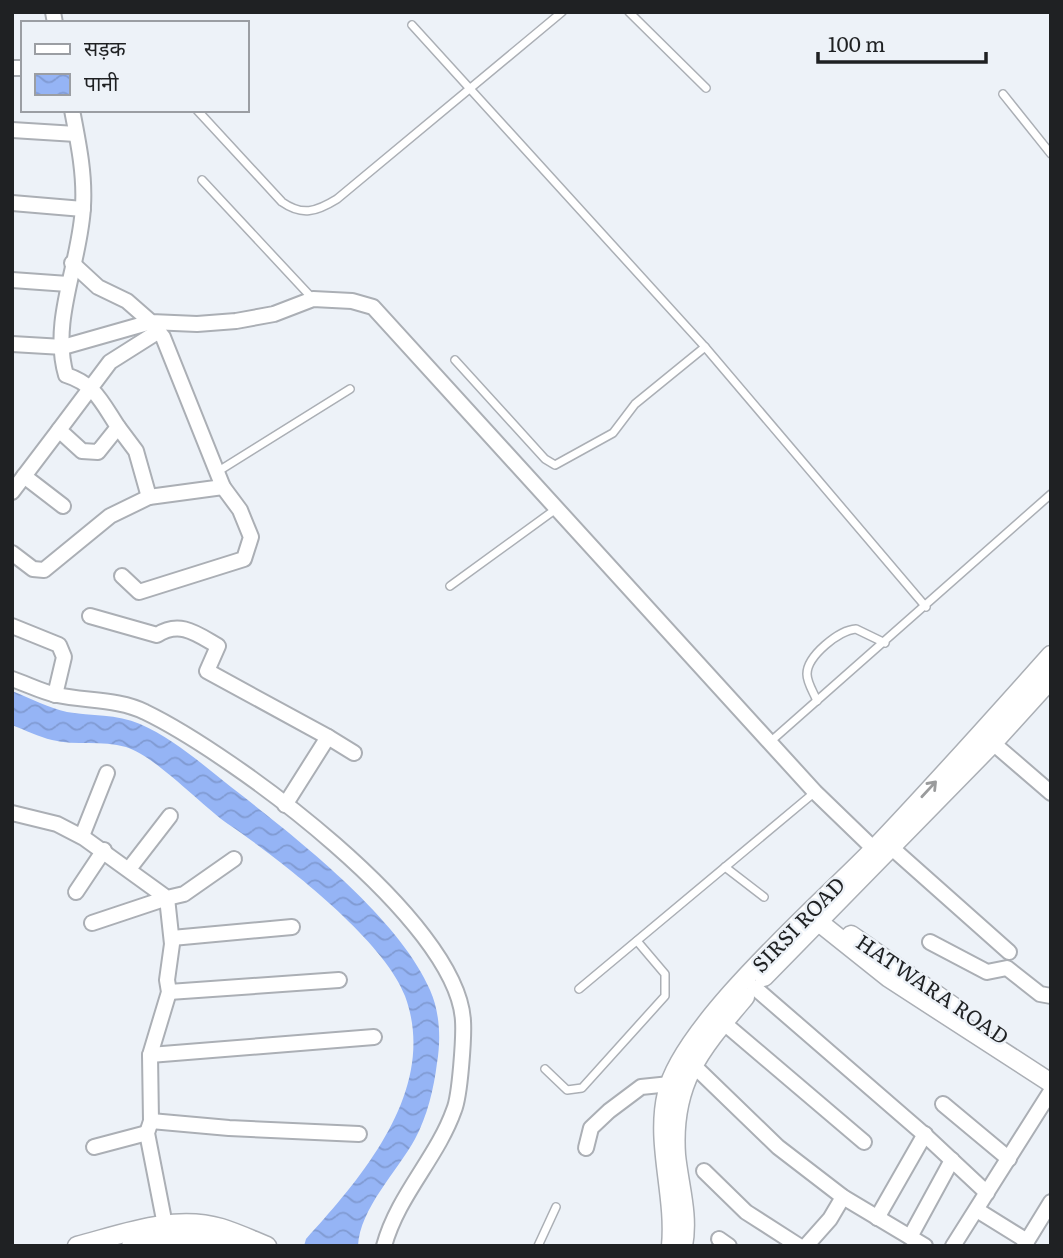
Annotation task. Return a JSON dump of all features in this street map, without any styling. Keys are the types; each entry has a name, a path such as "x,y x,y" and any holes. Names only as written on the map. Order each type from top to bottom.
{"street":[{"path":"72,112 83,209 68,284 62,360 66,375 84,381 93,389 135,451 149,498"},
{"path":"12,130 76,134"},
{"path":"12,203 83,209"},
{"path":"72,263 98,287 127,301 155,326 223,486 240,510 251,537 244,559 139,592 122,576"},
{"path":"12,280 68,284"},
{"path":"12,344 63,347 155,326 236,321 274,314 313,299 352,301 373,307 815,792 874,849"},
{"path":"12,492 93,389 110,362 155,326"},
{"path":"60,430 82,451 97,452 118,427"},
{"path":"24,476 63,506"},
{"path":"12,553 33,569 44,570 110,516 149,498 223,486"},
{"path":"90,616 157,635 168,628 183,627 218,646 207,671 355,752"},
{"path":"12,626 47,637 59,645 64,657 55,695"},
{"name":"SIRSI ROAD","path":"671,1246 673,1218 663,1134 670,1084 714,1014 818,914 892,848 987,738 1051,655"},
{"path":"12,679 55,695 143,710 198,744 285,805 400,905 450,974 463,1020 455,1109 406,1194 384,1246"},
{"name":"SIRSI ROAD","path":"683,1246 685,1211 676,1154 677,1108 687,1059 724,1023 874,849 1051,679"},
{"path":"285,805 328,737"},
{"path":"987,738 1049,789"},
{"path":"82,836 107,773"},
{"path":"12,813 57,824 82,836 167,898 172,938 167,980 169,992 150,1055 149,1127 164,1224"},
{"path":"130,869 170,816"},
{"path":"892,848 1009,953"},
{"path":"76,892 104,850"},
{"path":"92,923 184,894 234,859"},
{"name":"HATWARA ROAD","path":"818,914 992,1039 1051,1070"},
{"path":"172,938 292,927"},
{"path":"930,942 987,972 1007,968 1040,994 1051,996"},
{"path":"169,992 339,980"},
{"path":"754,987 925,1134 987,1193"},
{"path":"724,1023 864,1142"},
{"path":"150,1055 374,1037"},
{"path":"992,1039 1051,1083"},
{"path":"687,1059 778,1147 843,1197 925,1246"},
{"path":"586,1148 592,1128 609,1111 641,1087 670,1084"},
{"path":"953,1246 1051,1091"},
{"path":"943,1104 1009,1159"},
{"path":"94,1147 149,1127 359,1134"},
{"path":"877,1218 925,1134"},
{"path":"910,1237 952,1160"},
{"path":"704,1171 746,1212 799,1246"},
{"path":"806,1246 830,1219 843,1197"},
{"path":"976,1210 1025,1244 1051,1202"},
{"path":"144,1240 164,1224 185,1222 220,1227 267,1246"},
{"path":"77,1246 194,1237 223,1241 234,1246"}],"lane":[{"path":"199,112 282,202 295,211 308,212 337,200 562,12"},
{"path":"629,12 706,88"},
{"path":"412,25 705,347 926,607"},
{"path":"1003,94 1051,154"},
{"path":"202,180 313,299"},
{"path":"455,360 545,458 555,465 613,433 635,404 705,347"},
{"path":"217,472 350,389"},
{"path":"769,742 926,607 1051,494"},
{"path":"450,586 556,509"},
{"path":"817,701 808,681 808,667 826,646 842,633 856,629 885,643"},
{"path":"579,989 815,792"},
{"path":"725,867 764,897"},
{"path":"545,1069 567,1090 582,1088 665,996 665,974 637,941"},
{"path":"538,1246 556,1207"}],"water":[{"path":"12,691 67,712 131,721 176,744 313,853 370,907 415,963 430,990 438,1017 439,1045 434,1082 419,1130 372,1204 360,1232 358,1246 304,1246 306,1239 371,1159 390,1128 404,1097 412,1064 413,1030 405,996 393,974 376,950 327,901 138,752 108,744 52,740 12,725"}]}
